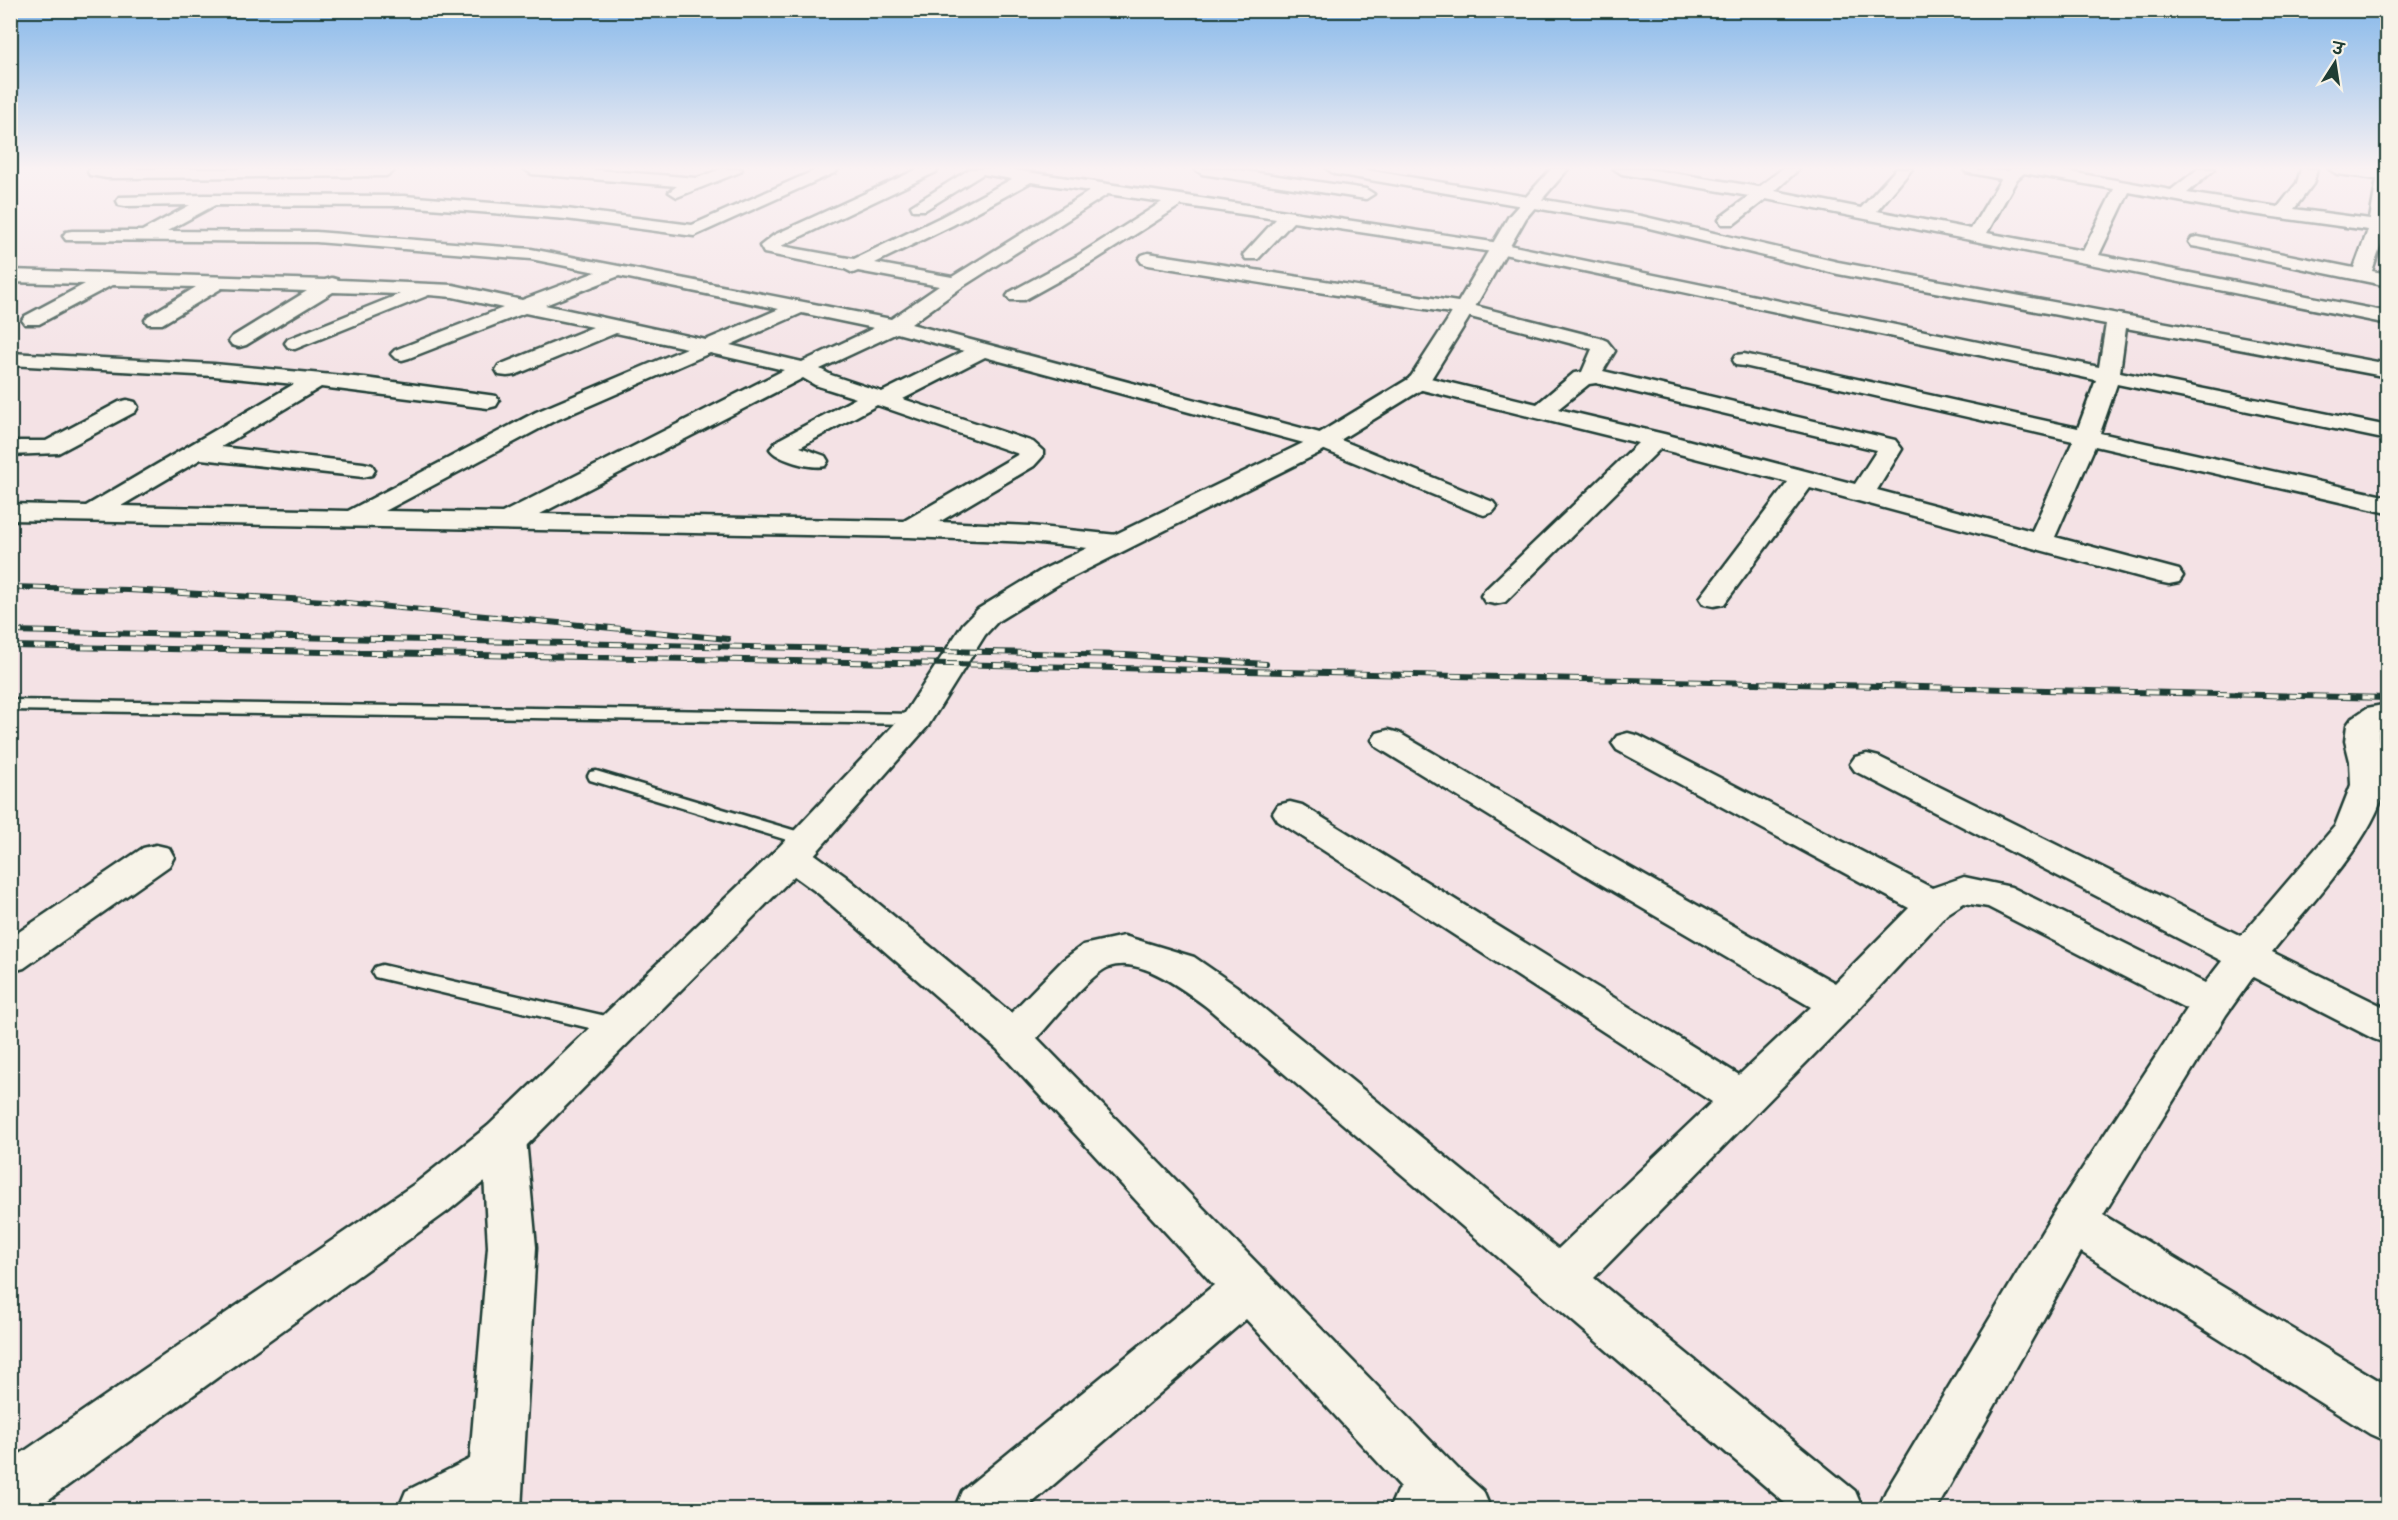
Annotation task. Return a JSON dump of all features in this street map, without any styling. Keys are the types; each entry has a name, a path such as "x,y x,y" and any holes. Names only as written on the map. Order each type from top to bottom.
{"street":[{"path":"360,240 412,243 563,260 895,326 1323,441 1484,507"},
{"path":"381,259 419,240"},
{"path":"779,240 769,246 770,249 853,267 955,283"},
{"path":"853,267 908,240"},
{"path":"507,521 803,369 895,326 955,283 1023,240"},
{"path":"1017,296 1114,240"},
{"path":"1252,255 1266,240"},
{"path":"1447,240 1499,248 2388,433"},
{"path":"10,1494 432,1197 504,1139 800,848 917,719 973,630 988,615 1052,576 1323,441 1418,382 1464,309 1502,240"},
{"path":"1720,240 1838,268 2388,371"},
{"path":"2002,240 2388,318"},
{"path":"2089,257 2097,240"},
{"path":"2361,275 2377,240"},
{"path":"2198,242 2388,280"},
{"path":"563,260 595,247"},
{"path":"1148,259 1464,309 1600,345 1604,351 1590,376"},
{"path":"239,341 329,286 360,270"},
{"path":"402,354 617,270"},
{"path":"10,276 429,289 477,296 710,346 803,369 822,380 1031,451 1031,456 1025,461 909,529"},
{"path":"32,320 111,279"},
{"path":"155,320 219,282"},
{"path":"295,343 429,289"},
{"path":"354,517 544,417 800,307"},
{"path":"2040,541 2087,437 2109,375 2117,319"},
{"path":"507,370 614,326"},
{"path":"816,461 782,449 880,398 984,350"},
{"path":"10,359 214,370 488,401"},
{"path":"1744,360 2388,505"},
{"path":"1542,411 1582,378 1601,377 1887,444 1890,448 1862,493"},
{"path":"92,513 317,380"},
{"path":"1418,382 1656,439 2169,576"},
{"path":"10,448 50,448 127,407"},
{"path":"1495,596 1656,439"},
{"path":"197,451 363,470"},
{"path":"1714,598 1804,478"},
{"path":"10,512 909,529 1030,534 1117,543"},
{"path":"1905,1509 2073,1222 2212,1004 2247,955 2351,830 2368,785 2367,761 2361,741 2363,725 2378,715 2388,714"},
{"path":"1388,740 1595,864 1839,1004"},
{"path":"1628,743 1934,905"},
{"path":"1867,764 2388,1028"},
{"path":"1290,813 1742,1099"},
{"path":"800,848 832,885 1012,1038 1250,1286 1440,1502"},
{"path":"10,957 156,857"},
{"path":"1560,1279 1839,1004 1941,898 1962,888 1998,896 2212,1004"},
{"path":"1012,1038 1077,970 1097,955 1124,950 1180,967 1222,997 1836,1509"},
{"path":"425,1509 495,1492 512,1247 504,1139"},
{"path":"2073,1222 2388,1416"},
{"path":"981,1509 1250,1286"}],"lane":[{"path":"10,705 917,719"},
{"path":"596,777 800,848"},
{"path":"382,972 620,1027"}],"railway":[{"path":"10,587 128,590 326,601 728,639"},
{"path":"10,631 1125,655 1266,664"},
{"path":"10,646 950,664 2388,698"}]}
